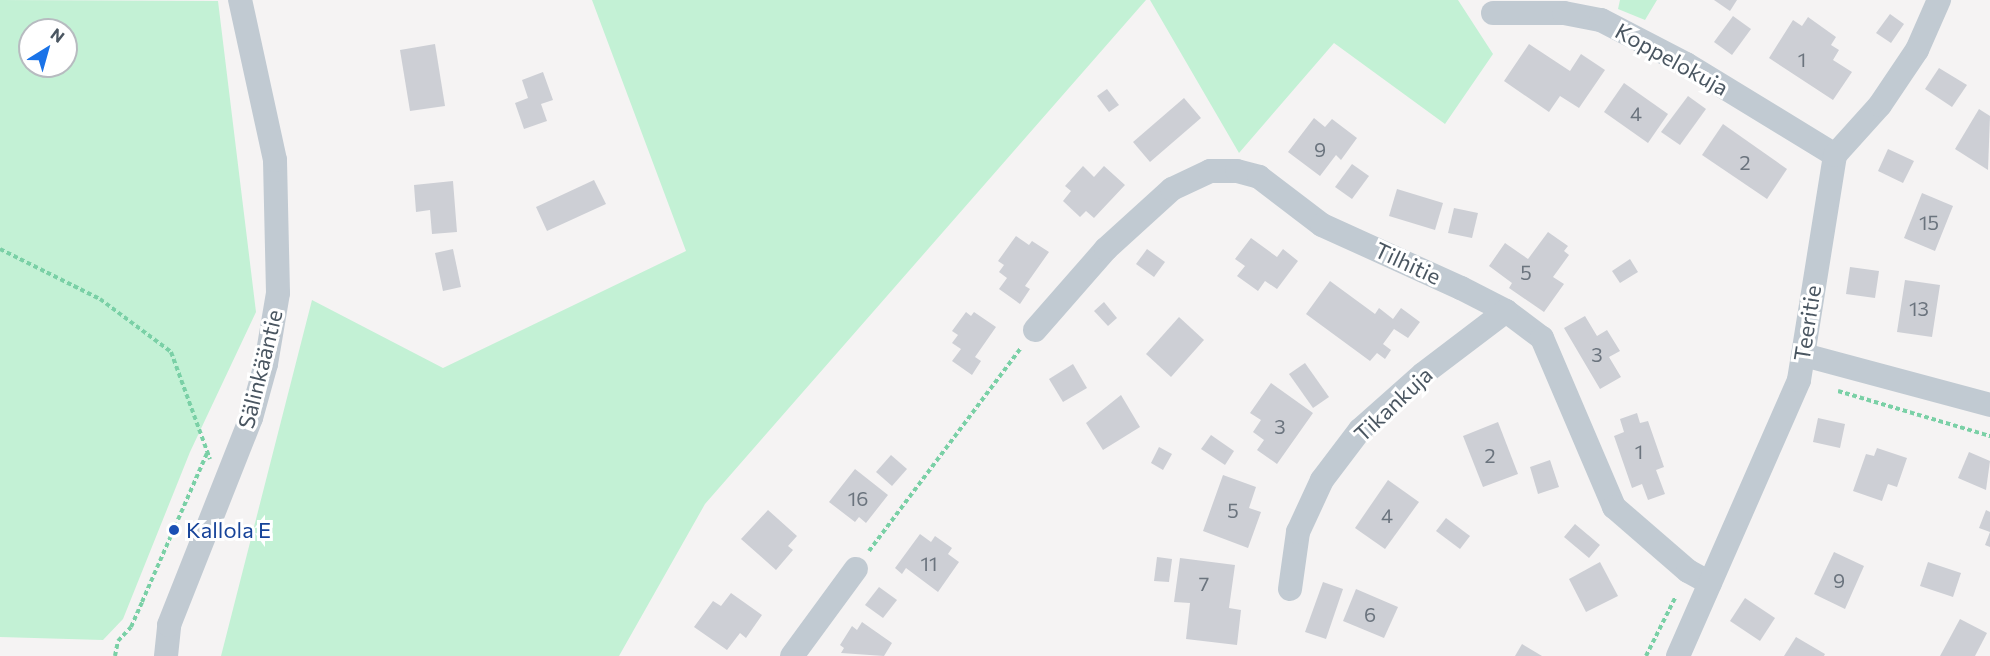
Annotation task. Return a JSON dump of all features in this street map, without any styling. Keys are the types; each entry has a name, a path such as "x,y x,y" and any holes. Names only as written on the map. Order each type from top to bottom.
{"street":[{"name":"Sälinkääntie","path":"166,656 169,625 251,418 266,364 279,293 275,160 240,0"},
{"path":"1835,155 1892,87 1917,50 1939,0"},
{"name":"Koppelokuja","path":"1493,13 1564,13 1601,20 1686,64 1835,155"},
{"name":"Teeritie","path":"1678,656 1798,380 1804,355 1835,155"},
{"name":"Tilhitie","path":"1035,330 1106,249 1172,189 1210,171 1237,171 1259,177 1322,225 1506,311 1542,338 1614,507 1688,571 1710,583"},
{"name":"Tikankuja","path":"1290,589 1298,532 1322,480 1360,430 1423,374 1506,311"},
{"path":"1804,355 1990,405"},
{"path":"792,656 856,569"}],"path":[{"path":"0,249 100,299 171,352 223,489"},
{"path":"856,569 1035,330"},
{"path":"1798,380 1990,436"},
{"path":"115,656 118,641 130,627 142,603 208,453"},
{"path":"1646,656 1688,571"}],"green space":[{"path":"0,0 218,1 256,312 190,452 123,619 103,640 0,637"},
{"path":"592,0 1146,0 705,504 619,656 221,656 312,300 443,368 686,251"},
{"path":"1150,0 1458,0 1493,54 1445,124 1334,43 1239,153"},
{"path":"1620,0 1657,0 1645,20 1618,9"}],"building":[{"path":"1714,0 1737,0 1730,11"},
{"path":"1890,14 1904,24 1891,43 1876,33"},
{"path":"1733,16 1751,29 1732,55 1714,42"},
{"path":"1808,17 1836,37 1831,45 1839,50 1833,60 1852,72 1833,100 1769,58 1793,20 1802,26"},
{"path":"435,44 445,106 410,111 400,50"},
{"path":"1529,44 1570,71 1581,54 1605,70 1579,108 1560,96 1549,112 1504,81"},
{"path":"1939,68 1967,85 1952,107 1925,89"},
{"path":"543,72 553,100 541,104 547,121 524,129 515,103 528,98 522,80"},
{"path":"1624,83 1668,114 1648,143 1604,112"},
{"path":"1107,89 1119,105 1109,112 1097,96"},
{"path":"1688,96 1706,109 1680,145 1661,132"},
{"path":"1184,98 1201,118 1150,162 1133,142"},
{"path":"1979,109 1990,116 1988,170 1955,149"},
{"path":"1314,118 1325,127 1332,119 1357,138 1341,160 1336,155 1320,176 1288,152"},
{"path":"1723,124 1787,169 1767,199 1702,155"},
{"path":"1888,149 1914,161 1903,183 1878,171"},
{"path":"1352,164 1369,176 1352,199 1335,187"},
{"path":"1083,166 1094,177 1104,166 1125,185 1094,218 1086,211 1080,217 1063,201 1071,191 1065,186"},
{"path":"594,180 606,204 547,231 536,207"},
{"path":"453,181 457,232 432,234 430,210 416,212 414,185"},
{"path":"1397,189 1443,203 1435,230 1389,216"},
{"path":"1922,193 1953,206 1935,251 1904,238"},
{"path":"1454,208 1478,213 1472,238 1448,233"},
{"path":"1548,232 1568,246 1564,251 1569,255 1553,277 1564,284 1544,312 1509,288 1512,283 1489,266 1505,243 1528,259"},
{"path":"1016,236 1029,245 1032,241 1049,252 1025,286 1030,289 1020,304 999,289 1007,278 999,272 1004,265 998,261"},
{"path":"1251,238 1277,257 1283,249 1298,261 1277,289 1265,281 1258,291 1237,276 1245,266 1235,259"},
{"path":"453,249 461,287 443,291 435,253"},
{"path":"1147,249 1165,262 1154,277 1136,264"},
{"path":"1630,259 1638,272 1620,283 1612,271"},
{"path":"1850,267 1879,271 1875,298 1846,294"},
{"path":"1905,280 1940,285 1932,337 1897,332"},
{"path":"1330,281 1375,314 1379,308 1393,319 1401,308 1420,322 1408,338 1394,329 1383,344 1391,350 1385,359 1377,353 1370,361 1306,314"},
{"path":"1104,302 1117,318 1108,326 1094,311"},
{"path":"966,312 971,316 974,312 996,327 975,357 981,361 972,375 952,361 961,349 952,343 958,335 952,331"},
{"path":"1585,316 1597,336 1607,330 1620,351 1609,357 1621,377 1600,389 1564,328"},
{"path":"1179,317 1204,340 1171,377 1146,354"},
{"path":"1305,363 1329,397 1313,408 1289,374"},
{"path":"1073,364 1087,388 1063,402 1049,379"},
{"path":"1271,383 1313,413 1277,464 1257,450 1264,440 1253,432 1261,420 1250,413"},
{"path":"1121,395 1140,427 1103,450 1086,423"},
{"path":"1637,413 1640,423 1648,421 1664,467 1656,470 1665,494 1648,500 1642,484 1632,488 1614,436 1624,432 1620,419"},
{"path":"1818,418 1845,424 1840,448 1813,442"},
{"path":"1498,422 1518,474 1483,487 1463,436"},
{"path":"1211,435 1234,451 1225,465 1201,449"},
{"path":"1159,447 1172,454 1163,470 1151,463"},
{"path":"1877,448 1907,458 1897,487 1888,484 1882,501 1853,491 1866,454 1874,456"},
{"path":"1969,452 1990,461 1986,490 1958,478"},
{"path":"891,455 907,469 892,486 876,472"},
{"path":"1550,460 1559,487 1538,494 1530,467"},
{"path":"855,469 888,495 866,523 859,517 855,522 829,502"},
{"path":"1223,475 1256,487 1249,508 1261,512 1248,548 1203,531"},
{"path":"1388,480 1419,502 1385,549 1355,528"},
{"path":"768,510 797,536 788,546 793,550 776,570 741,539"},
{"path":"1986,510 1990,512 1990,532 1979,528"},
{"path":"1446,518 1470,536 1460,549 1436,531"},
{"path":"1575,524 1600,545 1589,558 1564,537"},
{"path":"1990,532 1990,547 1985,545"},
{"path":"920,534 931,542 935,536 952,548 948,554 959,562 938,592 906,568 902,574 895,568"},
{"path":"1834,552 1864,566 1845,609 1814,594"},
{"path":"1157,557 1172,559 1169,582 1154,581"},
{"path":"1180,558 1235,565 1229,608 1241,610 1237,645 1186,639 1190,603 1174,602"},
{"path":"1600,562 1618,596 1586,612 1569,579"},
{"path":"1928,562 1961,573 1953,597 1920,586"},
{"path":"1323,582 1343,589 1326,639 1305,632"},
{"path":"879,587 897,600 883,618 865,605"},
{"path":"1356,589 1398,607 1384,638 1343,621"},
{"path":"731,593 762,615 746,638 740,633 727,650 694,627 713,601 721,606"},
{"path":"1745,598 1775,618 1760,641 1730,621"},
{"path":"1960,619 1987,633 1975,656 1940,656"},
{"path":"862,622 892,643 884,656 841,653 844,648 840,645 852,626 857,630"},
{"path":"1796,637 1825,654 1824,656 1784,656"},
{"path":"1522,644 1542,656 1515,656"}],"place":[{"name":"Kallola E","path":"174,530"}]}
